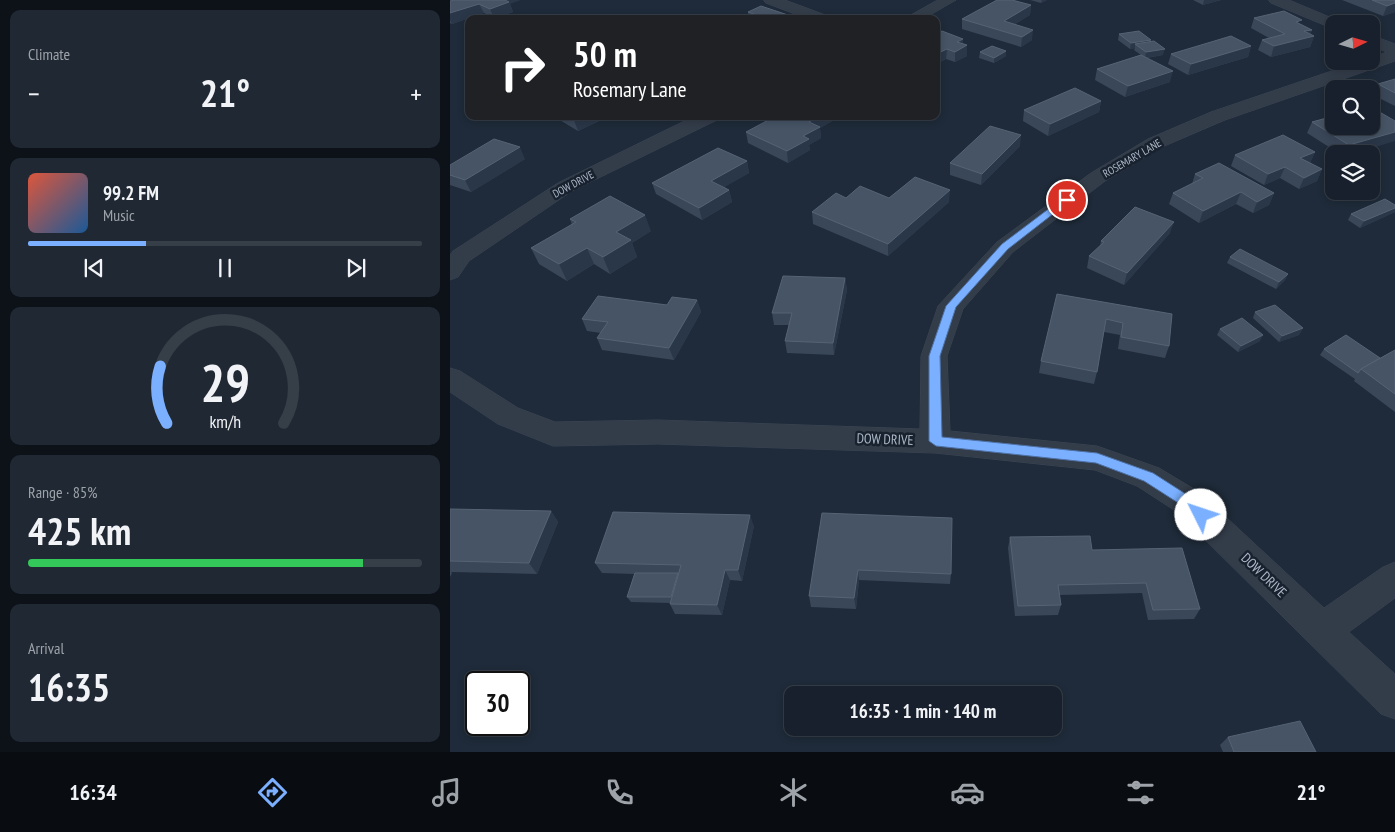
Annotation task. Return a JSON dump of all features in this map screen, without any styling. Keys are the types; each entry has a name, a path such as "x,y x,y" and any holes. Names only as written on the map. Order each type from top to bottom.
{"street":[{"path":"771,0 812,15"},
{"path":"919,15 949,0"},
{"path":"1276,0 1325,20"},
{"path":"1380,44 1395,50"},
{"name":"ROSEMARY LANE","path":"936,441 934,356 951,306 1005,246 1098,177 1155,144 1218,116 1395,55"},
{"name":"DOW DRIVE","path":"450,272 461,256 565,187 702,120"},
{"name":"DOW DRIVE","path":"450,378 508,416 553,434 658,432 936,441 1097,458 1148,477 1188,502 1395,700"},
{"path":"1322,630 1395,578"}],"building":[{"path":"505,0 509,2 490,9 479,4 450,13 450,1"},
{"path":"997,0 1012,0 1031,5 1004,21 1033,30 1022,37 962,19"},
{"path":"1372,0 1395,0 1395,3 1387,6"},
{"path":"761,6 788,15 756,15 748,12"},
{"path":"1284,11 1302,20 1296,22 1312,30 1304,31 1314,36 1274,46 1262,40 1285,34 1254,18"},
{"path":"942,31 963,39 957,42 967,45 955,52 947,49 940,52 940,32"},
{"path":"1139,31 1151,40 1131,43 1119,34"},
{"path":"1231,36 1251,46 1191,64 1171,54"},
{"path":"1154,41 1165,49 1146,52 1135,44"},
{"path":"992,46 1006,51 994,58 980,52"},
{"path":"1141,55 1173,71 1128,86 1097,69"},
{"path":"1395,79 1395,93 1380,85 1380,83"},
{"path":"1075,88 1101,101 1050,124 1024,110"},
{"path":"1380,112 1395,121 1395,132 1349,145 1333,135 1380,135"},
{"path":"1325,118 1325,130 1312,122"},
{"path":"768,120 812,120 809,122 820,127 803,136 809,139 787,151 746,132"},
{"path":"990,126 1021,135 982,174 950,163"},
{"path":"1283,135 1315,152 1300,158 1322,169 1304,178 1285,167 1268,174 1235,155"},
{"path":"494,139 520,147 465,180 450,175 450,165"},
{"path":"718,148 747,161 711,181 729,190 699,208 652,183"},
{"path":"1219,163 1274,193 1257,202 1241,192 1203,211 1173,193 1203,178 1195,174"},
{"path":"915,177 950,190 888,244 812,212 836,193 846,198 860,186 889,198"},
{"path":"610,196 645,215 616,232 631,240 603,257 587,248 559,264 531,248 576,222 570,219"},
{"path":"1385,199 1395,205 1395,208 1364,221 1351,214"},
{"path":"1135,207 1174,222 1127,273 1089,256 1104,242 1101,241"},
{"path":"1240,249 1288,274 1279,282 1230,257"},
{"path":"783,276 845,278 833,343 785,341 792,313 772,313"},
{"path":"1057,294 1172,314 1169,346 1121,337 1123,323 1106,319 1097,372 1041,361"},
{"path":"598,296 667,305 672,297 697,300 669,348 597,338 608,322 582,319"},
{"path":"1275,305 1303,328 1282,336 1255,312"},
{"path":"1242,318 1263,335 1241,346 1220,329"},
{"path":"1346,335 1380,358 1361,369 1358,373 1324,349"},
{"path":"1395,350 1395,394 1361,369"},
{"path":"450,509 551,511 529,563 450,561"},
{"path":"613,512 750,515 738,570 725,570 717,605 670,604 681,565 595,563"},
{"path":"822,513 952,518 951,574 858,570 854,598 809,596"},
{"path":"1090,536 1092,550 1182,548 1200,609 1153,610 1146,583 1058,585 1061,605 1018,606 1010,537"},
{"path":"635,573 678,573 671,597 627,597"},
{"path":"1300,721 1316,752 1234,752 1228,737"}],"route":[{"path":"1067,200 1005,246 951,306 934,356 936,441 1097,458 1148,477 1188,502 1201,515"}]}
